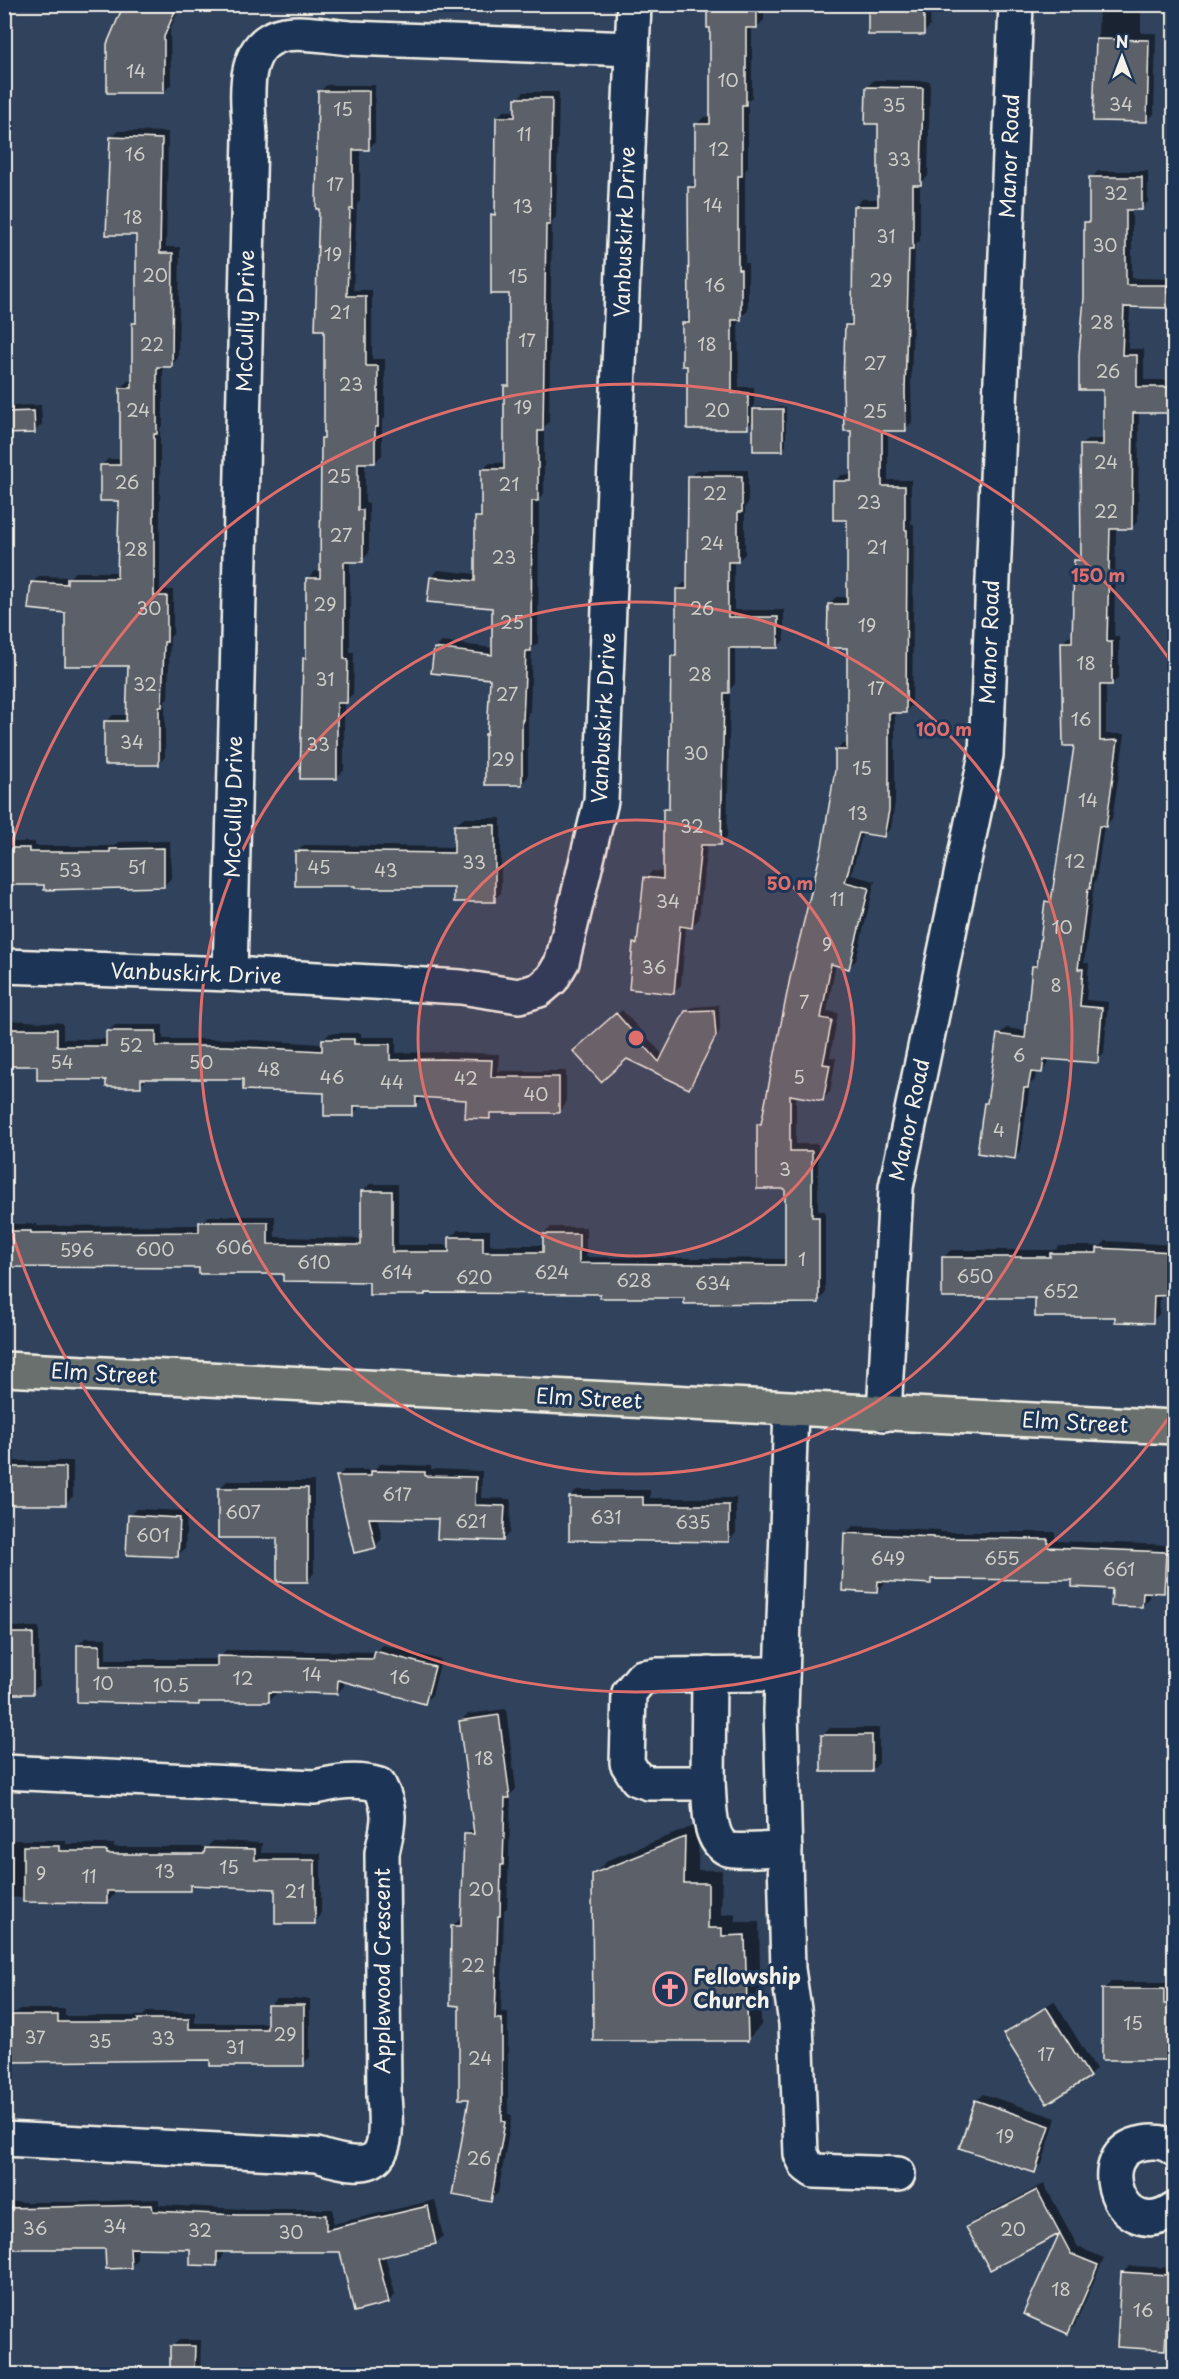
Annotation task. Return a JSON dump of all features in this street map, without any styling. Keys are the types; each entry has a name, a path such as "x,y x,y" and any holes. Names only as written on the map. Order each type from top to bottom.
{"main road":[{"name":"Elm Street","path":"4,1370 1174,1427"}],"street":[{"name":"Vanbuskirk Drive","path":"4,966 230,974 461,987 519,996 539,990 552,979 562,962 601,801 634,4"},
{"name":"Manor Road","path":"884,1414 896,1187 986,755 1016,4"},
{"name":"McCully Drive","path":"230,974 250,136 246,88 250,64 264,43 284,34 306,33 350,38 632,49"},
{"path":"791,1409 782,1674 788,1969 796,2023 803,2159 814,2171 898,2174"},
{"path":"709,1674 708,1783 714,1831 719,1842 729,1850 785,1848"},
{"path":"708,1783 649,1783 637,1779 627,1763 629,1693 635,1683 642,1677 656,1675 782,1674"},
{"name":"Applewood Crescent","path":"4,1772 315,1786 363,1780 379,1785 387,1801 389,1818 382,1853 384,2096 387,2130 385,2145 376,2158 361,2163 345,2164 317,2155 4,2139"},
{"path":"1174,2149 1155,2141 1139,2143 1126,2151 1117,2162 1113,2177 1116,2193 1125,2207 1138,2216 1154,2218 1167,2215 1174,2210"}],"building":[{"path":"124,4 178,4 164,37 164,93 107,93 107,44"},
{"path":"707,4 757,4 757,28 746,28 746,105 742,105 742,176 738,176 738,269 741,269 741,320 732,320 732,393 748,393 748,429 687,429 687,366 682,366 682,323 689,323 688,187 695,187 695,124 710,124 710,28 707,28"},
{"path":"868,4 924,4 924,35 868,35"},
{"path":"1096,39 1149,40 1147,122 1093,121"},
{"path":"866,87 923,88 921,185 913,185 913,250 909,250 906,431 882,431 882,486 905,486 905,530 907,530 906,713 889,713 889,810 884,837 859,833 845,882 869,888 849,969 831,964 821,1018 832,1020 823,1064 830,1065 823,1101 790,1095 790,1151 812,1151 812,1217 819,1217 819,1303 684,1304 684,1298 600,1298 600,1294 369,1295 369,1282 283,1281 283,1274 199,1274 199,1268 4,1267 4,1231 31,1231 31,1233 199,1232 199,1222 268,1222 268,1244 361,1245 361,1191 392,1191 392,1252 449,1252 449,1237 483,1237 483,1252 543,1252 543,1234 579,1234 579,1263 785,1265 785,1189 757,1189 757,1124 761,1124 790,978 822,847 835,770 835,750 847,750 847,648 827,648 828,604 847,604 847,520 833,520 833,481 851,481 851,431 844,431 843,381 845,325 852,325 853,206 878,206 878,124 865,124"},
{"path":"318,91 369,91 369,150 353,150 353,209 350,209 347,296 366,296 366,366 378,366 378,427 375,427 375,463 358,463 358,510 363,510 363,562 344,562 344,659 348,659 347,703 337,703 337,779 300,779 303,658 306,658 306,578 320,578 321,438 324,438 324,330 315,330 319,209 316,209"},
{"path":"515,98 552,98 550,225 546,225 543,431 538,431 538,501 532,501 531,651 526,651 522,720 522,785 485,785 485,734 487,734 490,679 431,673 434,648 492,655 492,608 427,602 430,577 475,581 475,517 481,517 481,469 504,469 504,386 509,386 509,294 491,294 491,214 495,215 496,117 515,117"},
{"path":"110,137 162,139 160,253 173,253 172,367 157,367 157,434 154,434 154,596 167,596 167,642 164,642 162,707 159,707 159,765 104,765 104,721 126,721 128,666 65,666 65,613 28,609 31,582 67,584 67,578 117,578 119,501 100,501 100,465 120,465 120,388 132,388 132,323 136,323 136,235 106,235"},
{"path":"1089,177 1142,177 1142,210 1126,210 1126,285 1167,285 1166,308 1124,307 1122,355 1137,355 1137,387 1174,387 1174,413 1133,413 1132,529 1110,529 1107,642 1112,642 1112,685 1100,685 1100,741 1118,740 1106,827 1099,826 1078,969 1083,969 1080,1006 1102,1008 1098,1063 1044,1059 1042,1073 1031,1072 1028,1088 1024,1088 1015,1159 977,1153 997,1034 1025,1038 1032,966 1037,966 1045,901 1051,902 1074,746 1063,746 1061,642 1072,642 1074,560 1081,560 1080,445 1103,445 1103,390 1079,390 1079,355 1084,298 1084,222 1089,222"},
{"path":"753,409 783,409 783,451 753,451"},
{"path":"34,411 35,433 4,434 4,412"},
{"path":"688,476 742,476 742,512 738,512 738,562 728,562 728,617 778,617 778,648 729,648 729,693 724,693 721,845 701,845 692,928 680,926 674,994 629,989 633,943 637,944 644,877 663,879 663,809 669,809 671,656 676,656 676,589 687,589"},
{"path":"454,825 495,825 495,902 454,902 454,888 295,886 295,851 454,853"},
{"path":"4,848 29,848 29,852 110,852 110,849 164,848 164,887 44,890 44,885 4,885"},
{"path":"714,1010 716,1036 689,1089 627,1059 601,1082 573,1051 616,1013 659,1062 685,1011"},
{"path":"4,1029 57,1029 57,1046 106,1046 106,1031 156,1031 156,1046 226,1046 322,1051 322,1039 354,1039 354,1044 390,1044 390,1060 492,1060 491,1077 559,1077 559,1113 490,1113 490,1119 465,1118 466,1100 416,1097 416,1106 354,1106 354,1116 324,1116 324,1093 243,1090 243,1079 141,1079 141,1087 106,1087 106,1080 37,1080 37,1066 4,1066"},
{"path":"1097,1248 1174,1252 1174,1295 1154,1296 1153,1323 1115,1322 1115,1317 1035,1317 1035,1298 942,1298 942,1257 1050,1257 1050,1253 1097,1253"},
{"path":"4,1467 66,1467 66,1505 4,1505"},
{"path":"371,1471 425,1472 425,1476 476,1477 475,1505 505,1506 503,1541 437,1539 438,1519 369,1518 376,1548 354,1553 336,1476 371,1476"},
{"path":"218,1488 308,1488 308,1582 277,1582 277,1538 218,1538"},
{"path":"569,1497 643,1497 643,1505 729,1505 729,1542 569,1540"},
{"path":"128,1515 180,1518 178,1557 126,1555"},
{"path":"844,1533 933,1538 1048,1539 1048,1547 1166,1552 1164,1593 1143,1592 1142,1607 1111,1606 1112,1589 1072,1587 1072,1580 931,1579 931,1584 878,1581 877,1593 842,1591"},
{"path":"4,1633 33,1633 33,1694 4,1694"},
{"path":"77,1645 100,1645 100,1666 217,1666 217,1656 373,1659 375,1651 435,1667 425,1704 338,1680 337,1694 269,1692 269,1702 199,1702 199,1705 77,1702"},
{"path":"499,1715 510,1798 505,1798 495,2019 502,2019 502,2121 505,2122 491,2202 452,2195 469,2099 459,2099 459,2006 450,2005 451,1926 461,1926 464,1834 474,1834 459,1721"},
{"path":"821,1735 872,1735 872,1772 821,1772"},
{"name":"Fellowship Church","path":"685,1837 684,1883 708,1883 708,1928 722,1928 722,1936 745,1935 748,2041 593,2041 592,1874"},
{"path":"23,1846 59,1846 59,1851 107,1851 107,1854 204,1854 205,1848 255,1849 255,1860 315,1860 315,1924 275,1924 275,1889 190,1885 190,1891 107,1891 107,1903 23,1902"},
{"path":"1102,1989 1164,1989 1164,2004 1174,2004 1174,2060 1102,2060"},
{"path":"267,2005 304,2005 304,2066 210,2066 210,2060 12,2062 12,2015 58,2015 58,2022 138,2022 138,2019 189,2019 189,2029 267,2029"},
{"path":"1046,2007 1090,2077 1047,2104 1003,2034"},
{"path":"975,2100 1050,2126 1035,2173 959,2148"},
{"path":"1037,2190 1071,2254 1098,2265 1068,2334 1023,2314 1059,2234 990,2270 966,2227"},
{"path":"152,2205 153,2211 238,2215 326,2215 326,2230 428,2206 436,2244 378,2258 389,2303 354,2312 340,2252 217,2252 217,2266 190,2265 190,2249 130,2248 131,2268 106,2269 105,2249 4,2249 4,2208"},
{"path":"1121,2272 1169,2275 1165,2350 1117,2347"},
{"path":"170,2346 195,2346 194,2374 170,2373"}],"place":[{"name":"Fellowship Church","path":"670,1989"}]}
